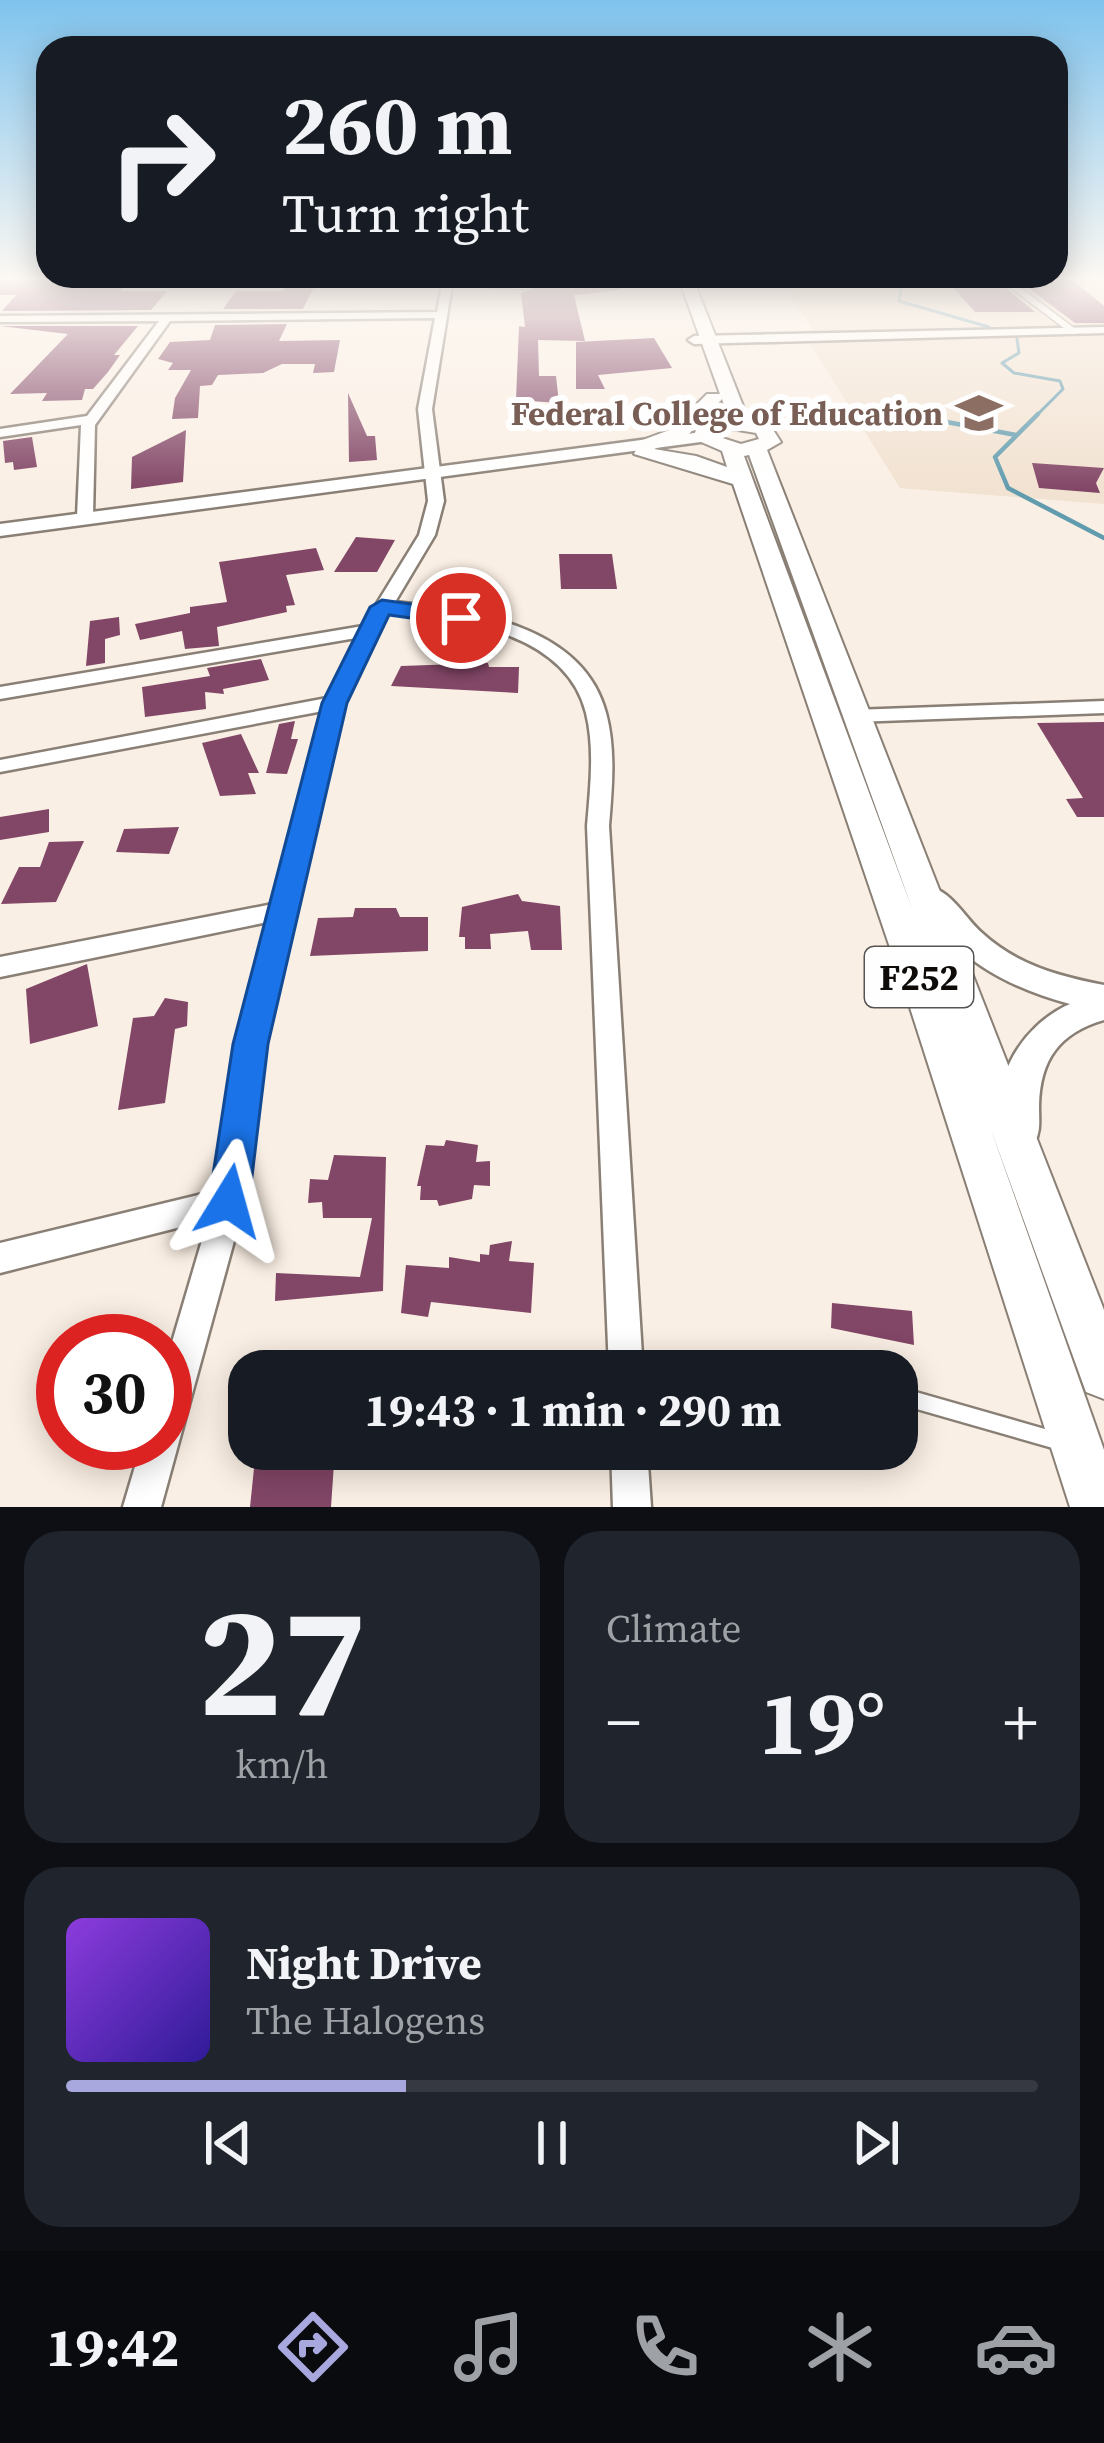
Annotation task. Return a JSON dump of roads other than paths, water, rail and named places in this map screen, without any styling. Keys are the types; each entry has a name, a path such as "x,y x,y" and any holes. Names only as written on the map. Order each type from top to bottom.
{"main road":[{"name":"F252","path":"704,349 714,398 925,992 1097,1507"},
{"name":"F252","path":"705,349 730,444 854,716 917,872 1104,1375"},
{"path":"645,450 679,433 714,398"},
{"path":"645,450 706,464 730,444"},
{"path":"0,530 434,469 730,444"},
{"path":"917,872 964,937 1002,968 1045,988 1104,998"},
{"path":"1023,1161 1022,1078 1032,1051 1057,1021 1104,1007"}],"street":[{"path":"85,517 92,420 144,349"},
{"path":"192,1332 229,1201 250,1044 334,703 375,618 428,535 436,501 425,410 435,349"},
{"path":"0,433 92,420"},
{"path":"0,693 417,608 512,626 550,643 574,666 600,724 604,769 598,826 625,1350"},
{"path":"0,766 334,703"},
{"path":"854,716 1104,707"},
{"path":"0,967 282,910"},
{"path":"0,1258 229,1201"},
{"path":"142,1507 152,1470"},
{"path":"630,1470 632,1507"}],"lane":[{"path":"918,1401 1077,1446"}],"waterway":[{"path":"1018,349 1002,363 1014,373 1060,381 1063,389 995,457 1008,488 1104,538"},
{"path":"812,424 936,420 1016,435"},
{"path":"761,424 788,424"}],"place":[{"name":"Federal College of Education","path":"979,413"}]}
